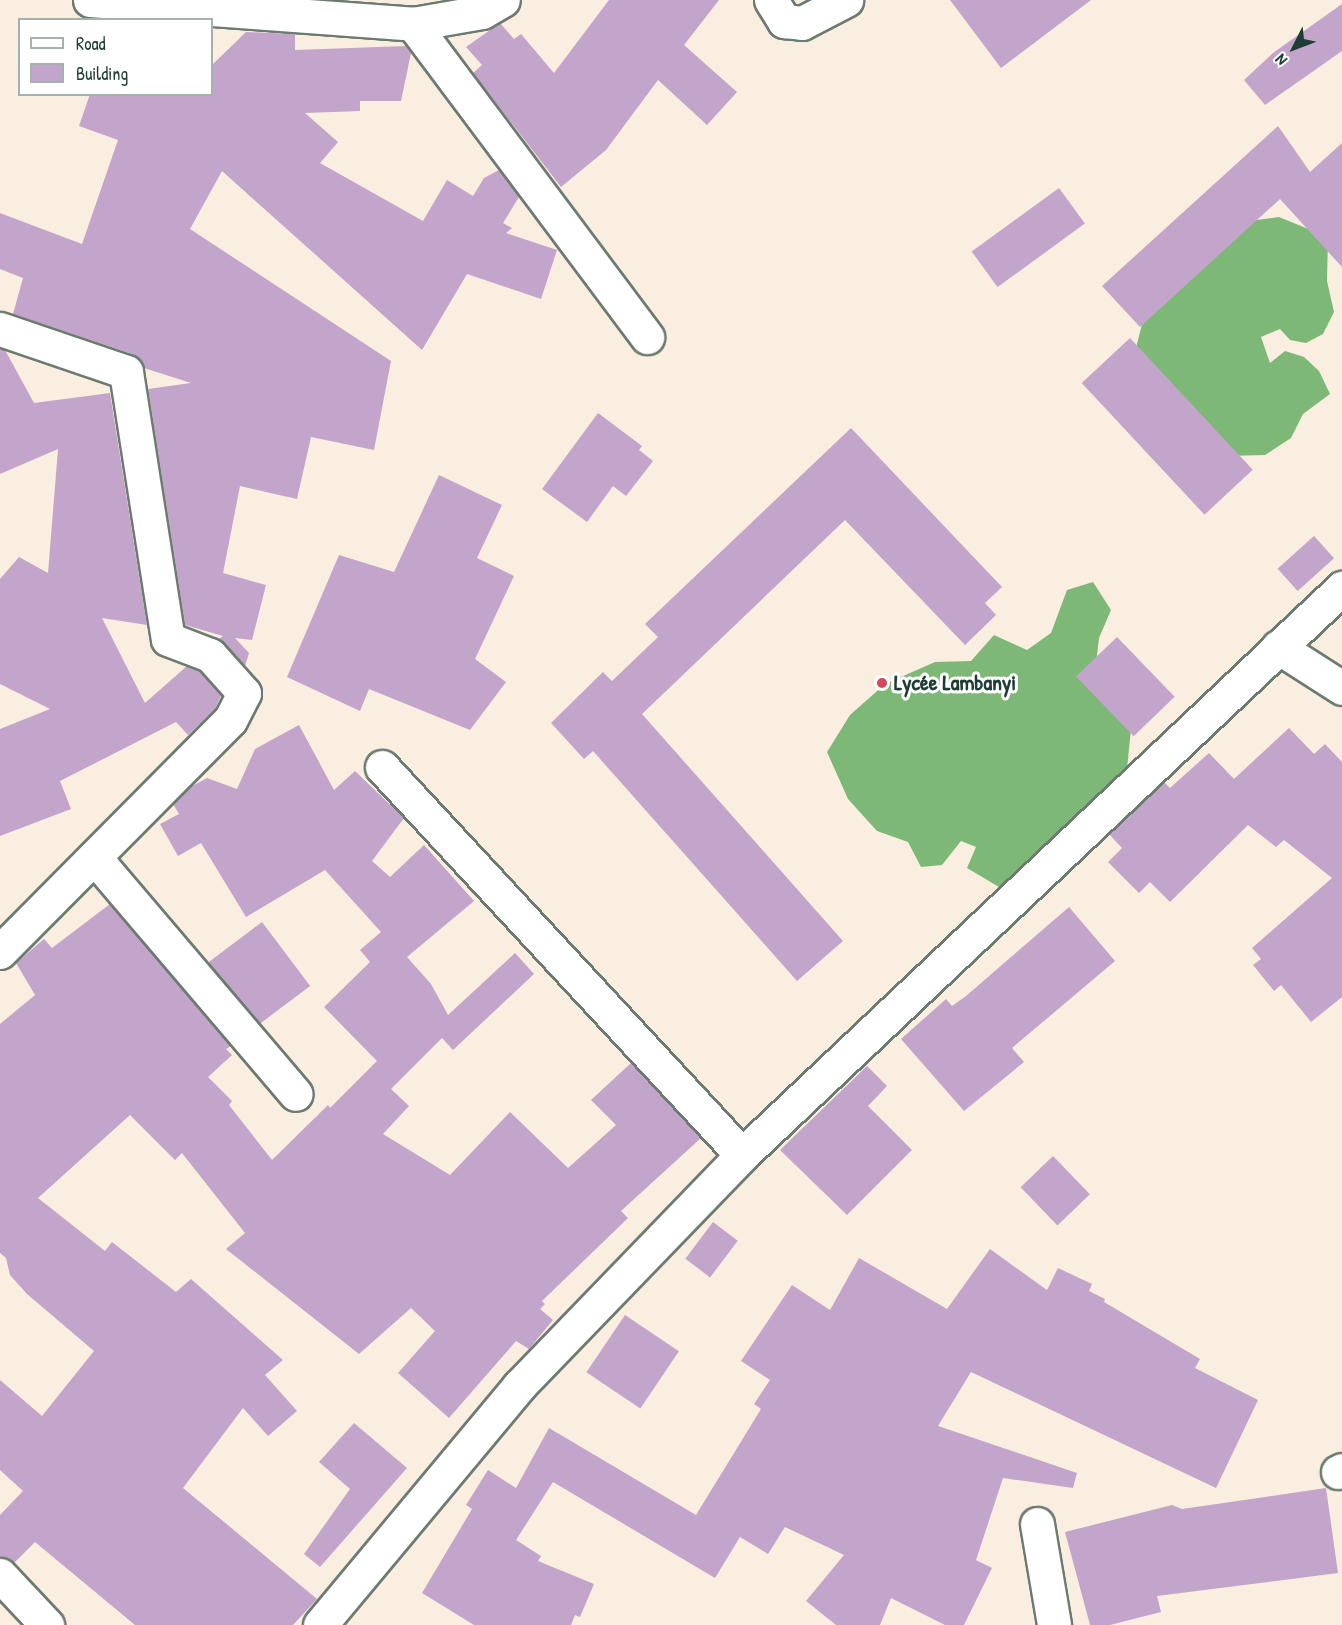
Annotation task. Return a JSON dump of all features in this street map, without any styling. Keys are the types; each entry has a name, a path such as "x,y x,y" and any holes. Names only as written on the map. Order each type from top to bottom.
{"street":[{"path":"90,0 412,24 482,12 503,0"},
{"path":"771,0 784,21 802,23 846,0"},
{"path":"412,24 647,337"},
{"path":"0,329 126,372 168,639 210,655 244,693 230,720 0,952"},
{"path":"320,1625 519,1386 742,1155 1278,646 1342,588"},
{"path":"1278,646 1342,688"},
{"path":"382,767 742,1155"},
{"path":"94,857 296,1095"},
{"path":"1037,1524 1054,1625"},
{"path":"0,1575 47,1625"}],"green space":[{"path":"1279,217 1328,237 1327,281 1334,312 1323,334 1306,343 1290,340 1280,329 1261,337 1270,363 1285,351 1304,357 1319,371 1330,394 1303,414 1291,438 1265,455 1225,456 1133,360 1146,308 1241,222"},
{"path":"1093,582 1111,610 1099,638 1095,673 1132,719 1127,769 1004,890 967,868 976,847 961,841 942,865 921,867 908,842 877,831 848,799 827,752 850,715 885,684 935,662 971,661 994,635 1027,650 1051,633 1067,590"}],"building":[{"path":"609,0 719,0 684,45 737,92 707,125 658,80 606,150 561,187 473,73 482,65 466,47 500,23 514,39 521,34 554,73"},
{"path":"950,0 1091,0 1001,68"},
{"path":"1342,4 1342,51 1265,105 1244,80 1273,53"},
{"path":"246,32 295,34 295,50 406,46 411,53 401,101 360,101 360,111 305,113 338,142 320,163 423,221 447,180 473,196 484,178 499,170 519,197 503,223 512,228 506,233 557,250 541,299 467,274 422,350 222,171 190,229 391,361 374,450 311,437 297,499 240,486 223,573 266,585 252,640 235,638 249,653 245,666 219,639 223,636 185,625 148,389 191,383 144,368 132,354 13,314 23,278 0,269 0,213 82,244 118,140 79,126 89,96 213,96 213,64"},
{"path":"1278,126 1310,172 1342,143 1342,267 1280,199 1140,327 1102,286"},
{"path":"1059,188 1085,224 997,287 972,251"},
{"path":"1130,338 1253,470 1204,515 1082,383"},
{"path":"0,349 5,350 34,403 110,393 147,625 102,618 145,703 187,666 199,671 221,696 215,709 188,735 176,722 60,781 71,809 0,836 0,729 50,709 0,684 0,579 19,557 48,573 58,449 0,474"},
{"path":"598,413 642,446 639,450 653,461 626,496 613,486 587,522 542,489"},
{"path":"851,428 1002,587 985,603 996,615 965,645 845,520 642,714 843,941 797,981 593,751 584,759 551,723 603,672 612,681 658,637 645,624"},
{"path":"439,475 502,505 477,558 514,576 475,659 506,682 470,730 369,689 360,711 287,677 339,555 394,572"},
{"path":"1314,536 1334,558 1298,591 1278,569"},
{"path":"1117,637 1175,697 1134,736 1076,677"},
{"path":"299,725 334,790 355,771 404,818 372,861 390,877 424,845 474,901 407,957 431,984 448,1015 515,953 534,974 453,1050 442,1038 391,1089 409,1106 383,1134 450,1175 510,1112 568,1168 616,1125 591,1100 631,1063 701,1138 621,1211 628,1218 542,1301 545,1304 540,1309 553,1320 529,1349 516,1341 449,1418 398,1373 435,1331 411,1308 359,1354 226,1249 245,1233 182,1153 175,1160 130,1115 38,1198 105,1251 112,1242 176,1292 191,1279 283,1360 265,1375 297,1411 268,1436 243,1408 183,1488 317,1599 293,1625 135,1625 35,1542 14,1563 0,1557 0,1515 23,1491 0,1470 0,1380 42,1416 94,1351 27,1294 10,1275 6,1258 0,1253 0,1024 35,995 16,963 44,939 52,948 110,904 231,1046 226,1049 232,1055 208,1077 232,1101 229,1105 272,1160 328,1105 330,1108 377,1061 324,1007 370,962 360,950 381,932 325,870 246,917 201,843 178,856 160,824 179,814 173,804 189,788 207,778 237,789 255,749"},
{"path":"1289,728 1314,754 1325,744 1342,762 1342,997 1311,1022 1281,985 1274,991 1253,965 1261,959 1252,948 1332,878 1284,840 1276,847 1248,825 1170,902 1150,882 1139,893 1108,862 1122,848 1109,834 1164,782 1170,788 1209,753 1234,779"},
{"path":"1069,907 1115,961 1012,1048 1024,1062 964,1111 901,1039 946,999 952,1006 966,996"},
{"path":"262,922 310,986 257,1026 208,962"},
{"path":"867,1066 887,1086 868,1106 912,1150 847,1215 780,1150"},
{"path":"1053,1156 1090,1194 1057,1225 1021,1187"},
{"path":"713,1222 738,1241 710,1277 685,1259"},
{"path":"990,1249 1047,1290 1058,1268 1092,1284 1089,1291 1105,1299 1104,1302 1200,1359 1195,1368 1258,1400 1216,1488 971,1372 938,1426 1077,1473 1073,1488 1003,1478 976,1560 992,1568 964,1625 945,1625 891,1598 880,1625 836,1625 806,1601 844,1555 785,1527 768,1554 740,1537 715,1578 553,1482 516,1540 541,1556 538,1561 594,1584 580,1617 575,1615 571,1625 474,1625 422,1593 472,1509 466,1505 488,1470 516,1488 549,1428 696,1515 761,1409 754,1404 770,1380 741,1361 792,1285 830,1310 859,1258 947,1309"},
{"path":"625,1315 679,1351 640,1409 586,1372"},
{"path":"354,1423 407,1468 320,1567 304,1554 350,1489 319,1462"},
{"path":"1326,1488 1338,1573 1157,1596 1161,1612 1110,1625 1090,1625 1065,1532 1172,1505 1182,1509"}],"place":[{"name":"Lycée Lambanyi","path":"882,683"}]}
